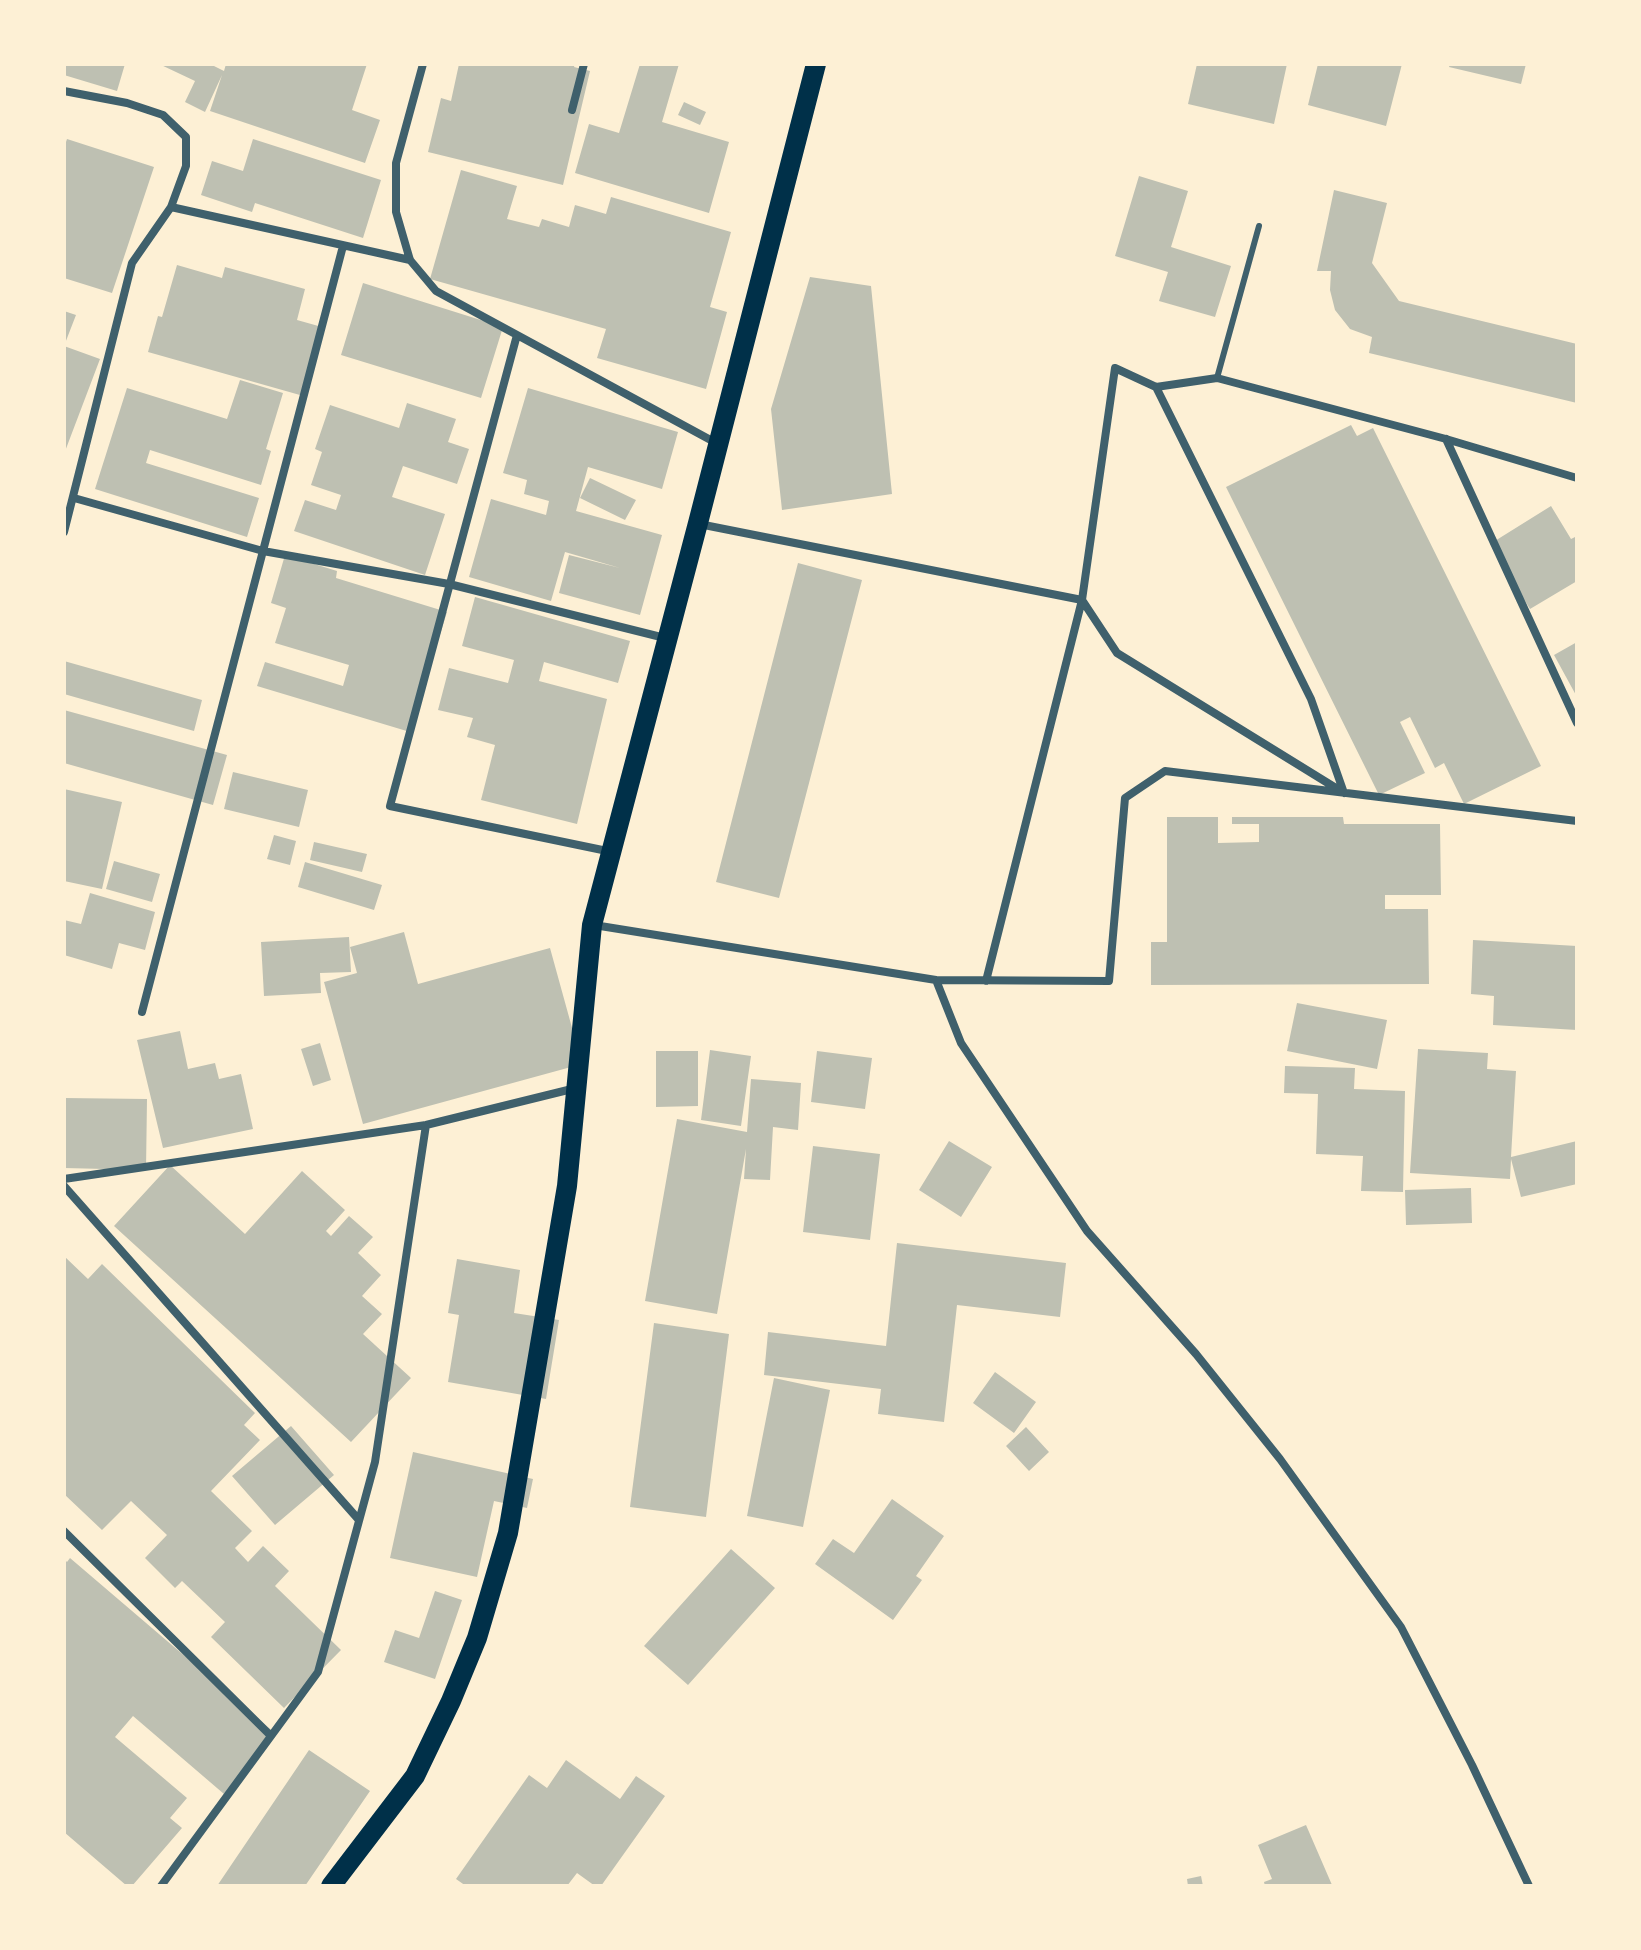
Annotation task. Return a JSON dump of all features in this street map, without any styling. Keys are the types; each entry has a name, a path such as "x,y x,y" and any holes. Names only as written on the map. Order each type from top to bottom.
{"main road":[{"path":"331,1886 415,1776 477,1638 508,1533 567,1186 592,925 816,64"}],"street":[{"path":"423,64 396,163 396,212 410,260 436,291 719,445"},
{"path":"572,110 584,64"},
{"path":"64,91 127,103 163,115 186,137 186,166 171,207 132,263 64,532"},
{"path":"171,207 410,260"},
{"path":"142,1012 343,246"},
{"path":"517,335 390,806 612,852"},
{"path":"986,981 1082,600 1115,368 1156,387 1217,378 1446,439 1577,478"},
{"path":"1156,387 1311,699 1344,793"},
{"path":"1446,439 1577,723"},
{"path":"74,498 263,551 449,584 668,639"},
{"path":"698,523 1082,600 1117,653 1344,793"},
{"path":"592,925 936,980 1109,981 1125,798 1165,771 1577,821"},
{"path":"936,980 961,1043 1087,1231 1196,1354 1280,1459 1401,1627 1472,1765 1529,1886"},
{"path":"64,1179 426,1125 577,1088"},
{"path":"161,1886 318,1672 375,1462 426,1125"},
{"path":"64,1186 359,1520"},
{"path":"64,1531 271,1736"}],"lane":[{"path":"1217,378 1259,226"}],"building":[{"path":"64,64 125,64 117,91 64,75"},
{"path":"159,64 210,64 224,71 226,64 367,64 352,110 380,120 365,163 210,111 222,75 205,112 185,102 195,81"},
{"path":"459,64 575,64 574,67 590,71 563,185 428,152 441,98 451,101"},
{"path":"640,64 679,64 662,122 729,142 709,213 575,173 589,124 619,133"},
{"path":"1197,64 1287,64 1274,124 1188,104"},
{"path":"1318,64 1402,64 1386,126 1308,105"},
{"path":"1450,64 1526,64 1521,84 1449,67"},
{"path":"684,102 706,112 700,125 678,115"},
{"path":"67,139 154,167 112,293 64,278 64,148"},
{"path":"253,139 381,180 363,238 255,203 252,212 201,195 212,161 243,171"},
{"path":"461,170 517,186 507,219 539,227 542,219 569,227 575,205 606,214 611,197 731,232 710,307 727,312 706,389 597,358 606,329 430,279"},
{"path":"1139,176 1188,191 1171,247 1231,266 1215,317 1159,301 1168,272 1115,256"},
{"path":"1334,190 1387,203 1372,263 1399,301 1577,344 1577,403 1369,353 1372,337 1350,329 1335,310 1330,290 1331,271 1317,271"},
{"path":"177,265 222,278 225,267 305,289 297,320 322,327 307,397 148,352"},
{"path":"810,277 871,286 892,494 782,510 771,409"},
{"path":"363,283 503,327 481,398 341,355"},
{"path":"64,311 76,315 64,346"},
{"path":"64,346 100,359 64,454"},
{"path":"240,380 283,393 266,449 271,451 261,485 150,450 146,463 259,498 247,537 95,489 127,388 227,419"},
{"path":"528,388 678,432 662,489 588,467 576,511 662,535 640,615 559,593 569,555 620,568 565,552 551,601 469,577 491,499 546,515 549,501 524,494 527,480 503,473"},
{"path":"407,403 456,419 448,442 469,449 457,484 403,466 392,497 445,514 425,575 294,531 305,500 336,510 341,495 311,485 322,452 315,449 330,405 399,428"},
{"path":"1351,425 1357,436 1373,428 1541,766 1464,804 1444,763 1435,768 1410,717 1400,722 1425,773 1379,795 1226,487"},
{"path":"590,478 636,500 625,520 580,498"},
{"path":"1551,506 1571,539 1577,536 1577,581 1530,609 1490,544"},
{"path":"285,555 337,571 336,578 447,612 410,732 257,686 265,662 343,686 349,665 275,643 286,608 271,603"},
{"path":"798,563 862,580 779,898 716,882"},
{"path":"475,597 630,641 618,683 544,662 539,681 607,699 577,824 481,800 495,745 467,737 473,718 438,710 449,668 508,683 514,660 462,646"},
{"path":"1577,642 1577,697 1554,655"},
{"path":"64,661 202,700 194,731 64,694"},
{"path":"64,710 227,755 213,805 64,763"},
{"path":"233,772 308,790 299,827 224,809"},
{"path":"64,789 122,802 102,889 64,881"},
{"path":"1167,817 1218,817 1218,843 1259,842 1259,824 1232,824 1232,817 1343,817 1344,824 1440,824 1441,895 1385,895 1385,909 1428,909 1429,984 1151,985 1151,942 1167,942"},
{"path":"274,835 296,841 290,865 267,859"},
{"path":"314,842 367,854 362,872 310,860"},
{"path":"114,861 160,874 152,902 106,889"},
{"path":"305,862 382,885 374,910 298,887"},
{"path":"90,893 155,912 145,950 119,943 112,969 64,955 64,920 81,924"},
{"path":"404,932 418,984 550,948 582,1064 363,1124 324,982 357,973 350,947"},
{"path":"349,937 351,972 320,973 321,993 264,996 261,942"},
{"path":"1473,940 1577,946 1577,1030 1493,1025 1494,996 1471,994"},
{"path":"1297,1003 1387,1020 1377,1069 1287,1051"},
{"path":"180,1031 188,1069 215,1063 219,1079 241,1074 253,1129 163,1148 137,1040"},
{"path":"320,1043 331,1080 313,1086 301,1049"},
{"path":"1418,1049 1488,1053 1487,1069 1516,1071 1511,1157 1577,1141 1577,1184 1521,1197 1511,1159 1510,1179 1410,1173"},
{"path":"710,1050 751,1056 741,1126 701,1120"},
{"path":"656,1051 698,1051 698,1106 656,1107"},
{"path":"817,1051 872,1058 865,1109 811,1102"},
{"path":"1285,1066 1355,1068 1354,1089 1405,1091 1403,1192 1361,1191 1363,1156 1316,1154 1318,1094 1284,1093"},
{"path":"751,1079 801,1083 798,1130 773,1127 770,1180 744,1179 746,1149 717,1314 645,1301 677,1119 747,1132"},
{"path":"64,1098 147,1099 146,1170 64,1168"},
{"path":"949,1141 992,1167 961,1217 919,1190"},
{"path":"813,1146 880,1154 870,1240 803,1232"},
{"path":"170,1165 245,1234 302,1171 345,1210 326,1231 331,1236 349,1216 373,1237 358,1253 381,1275 362,1296 382,1314 363,1334 411,1378 351,1442 114,1226"},
{"path":"1471,1188 1472,1223 1406,1225 1405,1190"},
{"path":"897,1243 1066,1263 1060,1317 957,1305 944,1422 878,1414 881,1389 764,1375 768,1332 886,1346"},
{"path":"64,1256 88,1279 102,1264 255,1413 244,1425 260,1440 211,1491 252,1531 235,1548 248,1562 263,1546 289,1571 275,1586 341,1650 284,1708 211,1637 225,1622 182,1581 175,1588 145,1558 167,1535 131,1501 102,1530 64,1494"},
{"path":"457,1259 520,1270 514,1313 559,1320 546,1399 448,1382 459,1315 448,1313"},
{"path":"654,1323 729,1334 706,1517 630,1507"},
{"path":"995,1372 1036,1402 1014,1433 973,1403"},
{"path":"774,1378 830,1390 803,1527 747,1516"},
{"path":"291,1426 334,1475 275,1525 232,1476"},
{"path":"1026,1427 1049,1452 1029,1471 1006,1446"},
{"path":"413,1452 533,1479 527,1508 494,1501 477,1577 390,1558"},
{"path":"892,1499 944,1536 916,1576 922,1580 893,1620 815,1564 833,1539 854,1553"},
{"path":"731,1549 775,1588 688,1685 644,1646"},
{"path":"70,1558 276,1734 224,1794 133,1716 115,1737 187,1798 170,1818 182,1828 132,1886 127,1886 64,1832 64,1559 67,1562"},
{"path":"435,1591 462,1600 435,1679 384,1662 395,1630 419,1638"},
{"path":"309,1750 370,1791 305,1886 217,1886"},
{"path":"566,1760 620,1799 636,1776 665,1796 601,1886 595,1886 577,1873 567,1886 466,1886 456,1879 529,1775 547,1788"},
{"path":"1306,1825 1332,1885 1265,1886 1264,1882 1272,1879 1258,1845"},
{"path":"1201,1876 1203,1886 1188,1886 1187,1879"}]}
